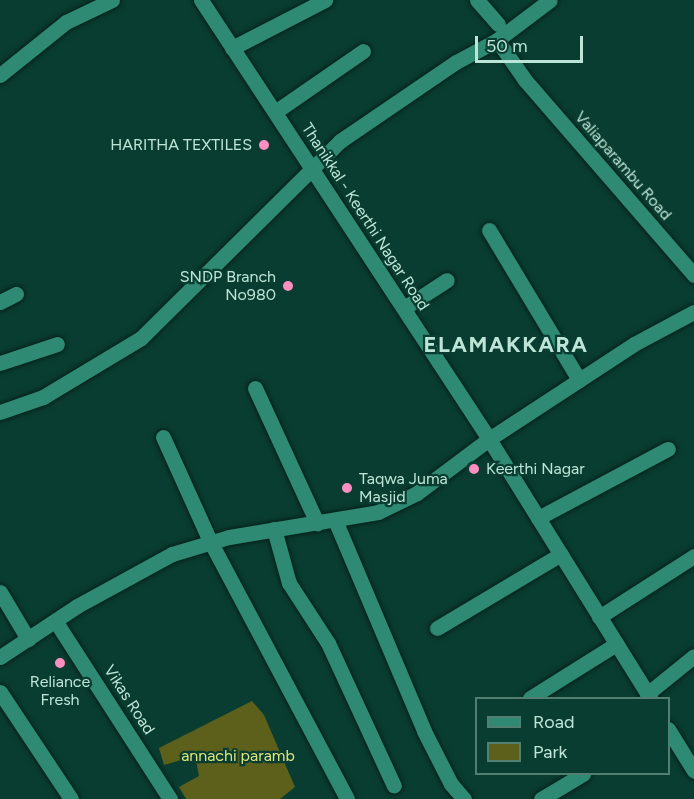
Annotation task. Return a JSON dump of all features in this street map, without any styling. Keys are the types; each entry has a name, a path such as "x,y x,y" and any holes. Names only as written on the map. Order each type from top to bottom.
{"street":[{"path":"0,75 66,22 112,0"},
{"name":"Thanikkal - Keerthi Nagar Road","path":"201,0 489,439 649,696"},
{"path":"232,48 325,0"},
{"name":"Valiaparambu Road","path":"477,0 525,80 694,275"},
{"path":"0,412 43,397 141,338 312,169 363,125 497,32 550,0"},
{"path":"275,112 363,51"},
{"path":"489,230 579,380"},
{"path":"404,308 447,280"},
{"path":"0,302 16,294"},
{"path":"0,657 77,606 172,554 210,541 378,512 417,493 489,439 579,380 694,312"},
{"path":"0,363 57,344"},
{"path":"255,388 317,523"},
{"path":"163,437 210,541 347,799"},
{"path":"538,518 668,449"},
{"path":"335,520 424,731 451,784 464,799"},
{"path":"274,529 289,583 328,643 394,786"},
{"path":"436,628 561,554"},
{"path":"599,617 694,556"},
{"path":"0,592 28,639"},
{"name":"Vikas Road","path":"56,621 170,799"},
{"path":"533,697 616,644"},
{"path":"649,696 694,656"},
{"path":"0,692 71,799"},
{"path":"670,731 694,771"},
{"path":"541,799 561,793 582,775"}],"green space":[{"name":"annachi paramb","path":"252,701 264,715 295,787 280,799 186,799 179,787 199,776 195,756 164,765 159,748"}],"place":[{"name":"HARITHA TEXTILES","path":"264,145"},
{"name":"SNDP Branch No980","path":"288,286"},
{"name":"Keerthi Nagar","path":"474,469"},
{"name":"Taqwa Juma Masjid","path":"347,488"},
{"name":"Reliance Fresh","path":"60,663"}],"district":[{"name":"ELAMAKKARA","path":"506,345"}]}
